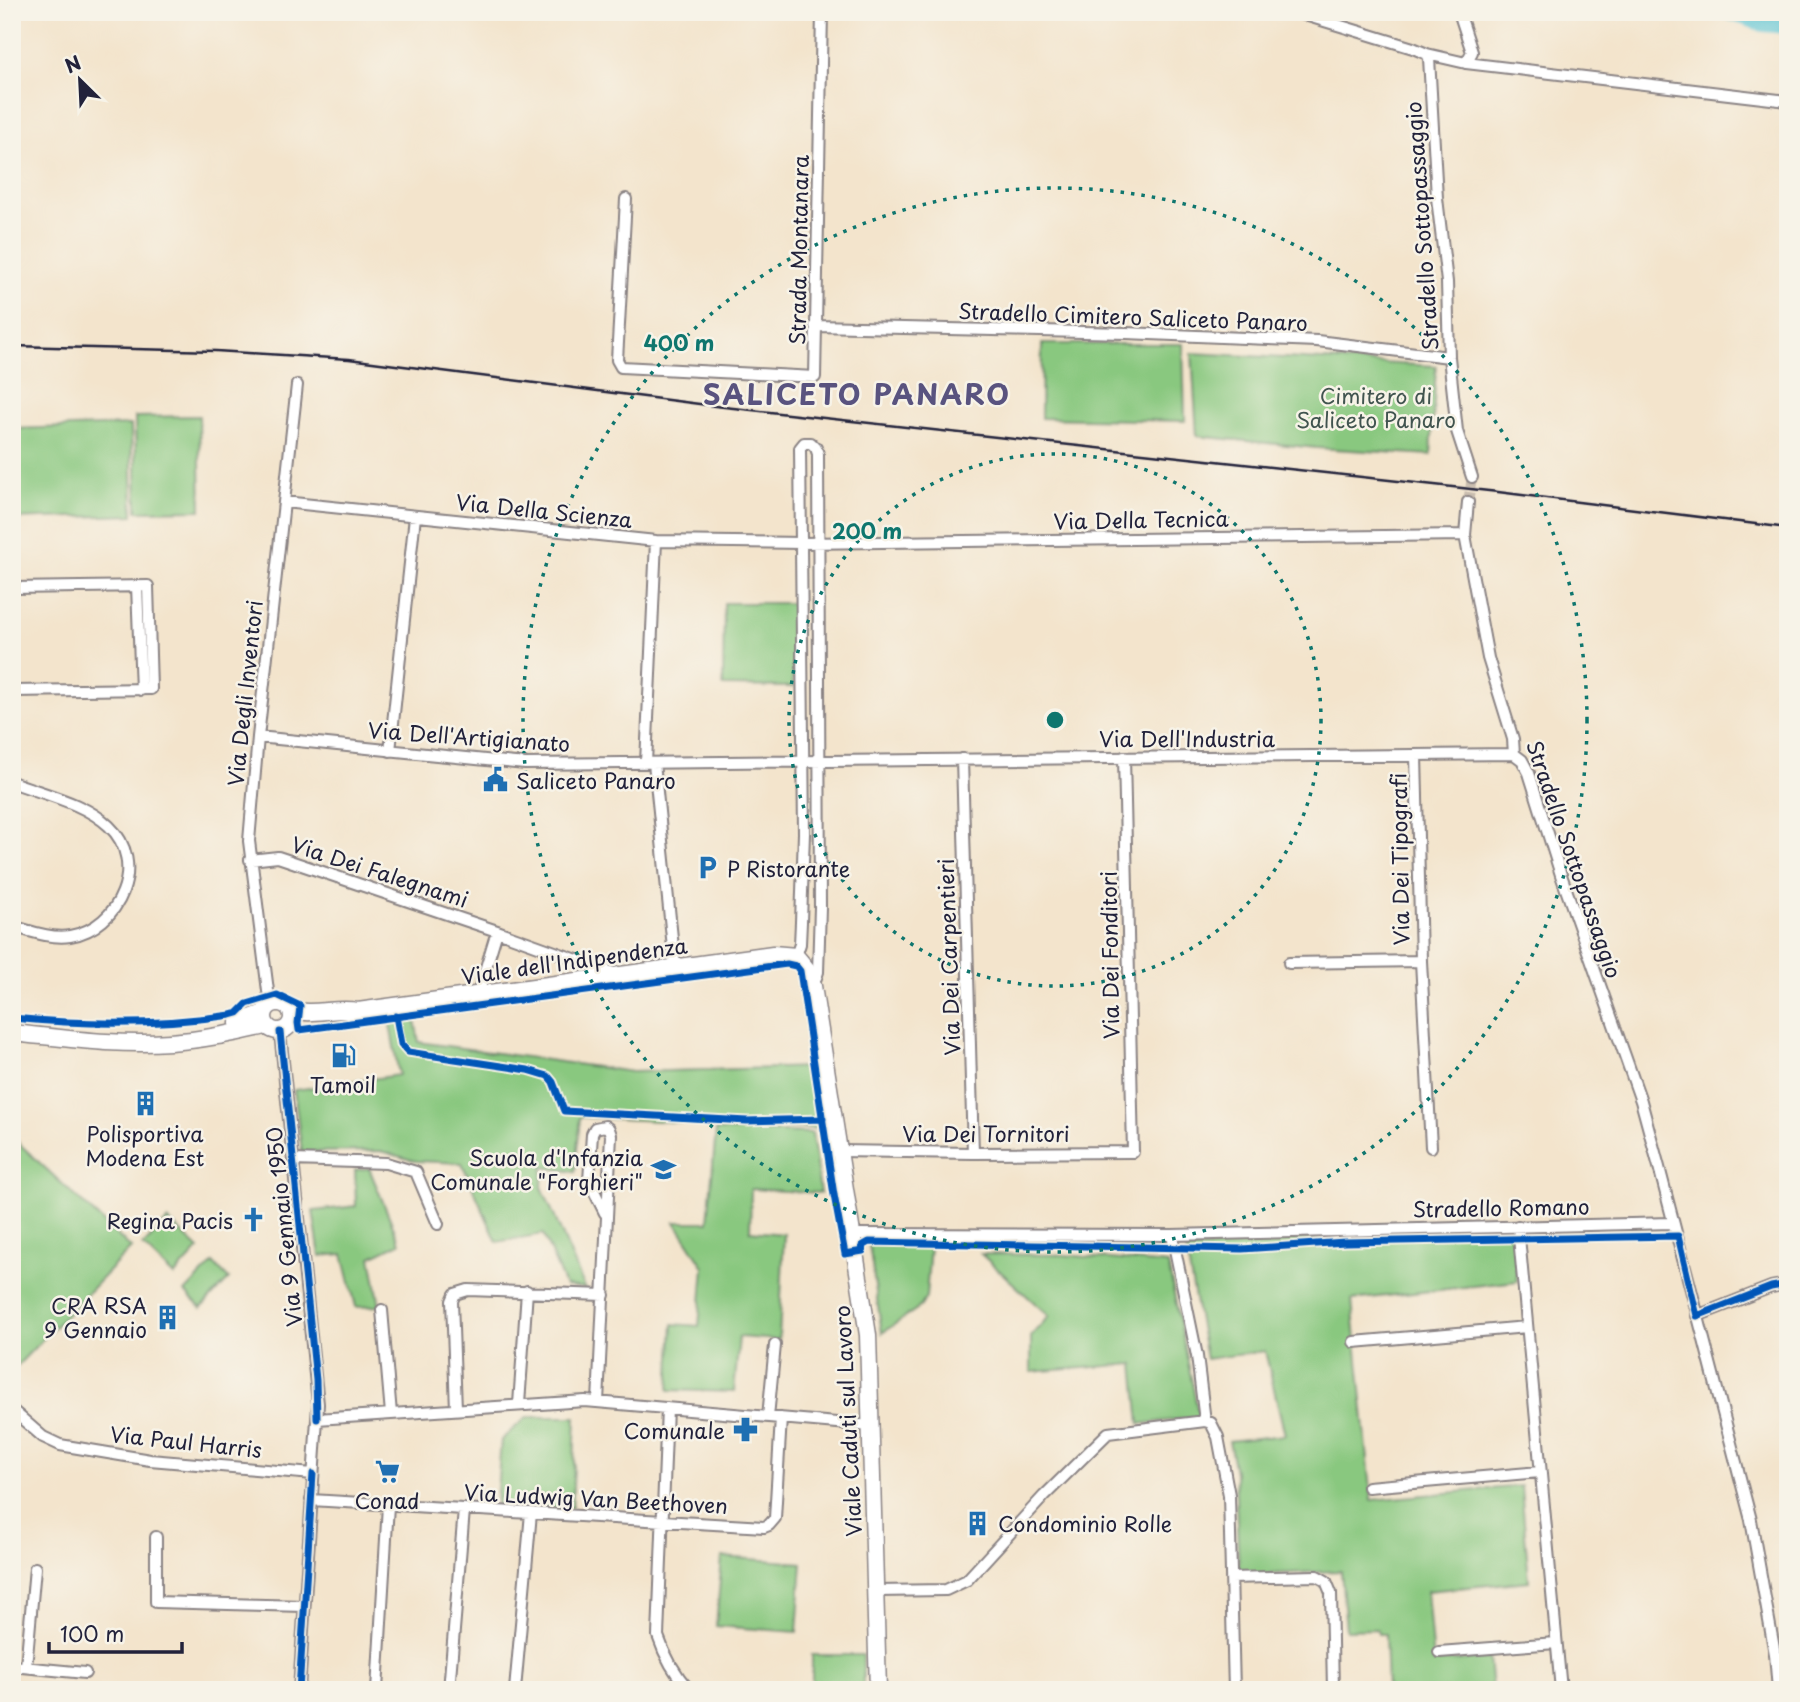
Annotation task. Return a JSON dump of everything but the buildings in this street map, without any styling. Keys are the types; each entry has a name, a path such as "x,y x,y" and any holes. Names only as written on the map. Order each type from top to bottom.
{"street":[{"name":"Strada Montanara","path":"626,199 617,360 621,367 815,377 822,12"},
{"path":"1295,12 1427,54 1466,63 1788,101"},
{"path":"1460,12 1472,52 1472,57 1466,63"},
{"name":"Stradello Sottopassaggio","path":"1427,54 1431,62 1437,198 1447,282 1449,357 1457,431 1472,477"},
{"name":"Stradello Cimitero Saliceto Panaro","path":"815,326 1126,333 1304,341 1449,357"},
{"name":"Via Degli Inventori","path":"277,1018 268,991 249,841 297,385"},
{"name":"Viale Caduti sul Lavoro","path":"813,986 818,972 819,920 818,454 811,443 804,443 800,448 803,761 801,922 800,944 796,956 806,968 813,986 868,1335 878,1690"},
{"name":"Via Della Scienza","path":"284,502 656,541 802,543"},
{"name":"Stradello Sottopassaggio","path":"1468,502 1465,535 1488,658 1513,739 1514,754 1522,760 1528,774 1641,1101 1672,1223"},
{"path":"390,751 415,516"},
{"name":"Via Della Tecnica","path":"818,543 1465,535"},
{"path":"656,541 650,763 675,967"},
{"path":"802,543 818,543"},
{"path":"12,588 142,586 146,689 12,691"},
{"name":"Via Dell'Artigianato","path":"258,737 525,764 803,761"},
{"name":"Via Dell'Industria","path":"818,761 1514,754"},
{"name":"Via Dei Tipografi","path":"1416,755 1421,961 1431,1147"},
{"name":"Via Dei Fonditori","path":"1124,757 1133,1152"},
{"name":"Via Dei Carpentieri","path":"962,760 973,1153"},
{"path":"803,761 818,761"},
{"path":"12,782 83,809 106,823 122,847 128,872 118,904 104,920 85,932 57,936 12,926"},
{"name":"Via Dei Falegnami","path":"250,860 287,860 497,930 617,975"},
{"path":"478,994 497,930"},
{"name":"Viale dell'Indipendenza","path":"12,1033 93,1040 169,1042 211,1038 277,1018 351,1016 358,1011 675,967 773,954 796,956"},
{"name":"Via Dei Tipografi","path":"1289,963 1421,961"},
{"name":"Via 9 Gennaio 1950","path":"277,1018 316,1380 317,1419"},
{"path":"598,1402 605,1213 611,1135 609,1129 600,1126 595,1128 592,1134 589,1181 605,1213"},
{"name":"Via Dei Tornitori","path":"839,1151 1133,1152"},
{"name":"Via 9 Gennaio 1950","path":"293,1160 386,1163 416,1172 438,1224"},
{"path":"1672,1223 1751,1520 1778,1690"},
{"name":"Stradello Romano","path":"852,1234 1172,1235 1672,1223"},
{"path":"1518,1226 1560,1690"},
{"path":"1172,1235 1197,1356 1205,1422"},
{"path":"1697,1316 1771,1287 1788,1284"},
{"path":"456,1409 452,1301 455,1294 468,1290 604,1295"},
{"path":"519,1404 527,1291"},
{"path":"382,1310 391,1414"},
{"path":"1354,1342 1527,1327"},
{"path":"768,1417 775,1345"},
{"path":"299,1690 317,1419 560,1401 871,1426"},
{"path":"667,1408 658,1636 670,1665 689,1690"},
{"name":"Via Paul Harris","path":"12,1410 43,1437 60,1445 150,1460 313,1474"},
{"name":"Via Ludwig Van Beethoven","path":"311,1500 764,1527 775,1518 780,1418"},
{"path":"876,1591 938,1590 962,1583 974,1574 1083,1456 1108,1433 1211,1423 1218,1437 1229,1495 1234,1690"},
{"path":"1368,1488 1540,1472"},
{"path":"377,1690 388,1505"},
{"path":"449,1690 464,1510"},
{"path":"515,1690 531,1513"},
{"path":"156,1537 156,1602 304,1606"},
{"path":"26,1667 35,1567"},
{"path":"1231,1578 1317,1576 1326,1581 1331,1593 1333,1690"},
{"path":"1439,1652 1556,1643"},
{"path":"12,1666 85,1673"}],"green space":[{"path":"1042,344 1183,344 1185,421 1041,418"},
{"name":"Cimitero di Saliceto Panaro","path":"1192,353 1436,366 1431,455 1317,448 1197,436"},
{"path":"199,416 201,510 137,511 135,417"},
{"path":"131,425 133,515 12,519 12,429"},
{"path":"724,603 793,603 793,687 723,686"},
{"path":"414,1014 419,1042 632,1072 812,1067 820,1129 580,1117 575,1172 543,1167 542,1187 585,1288 565,1286 543,1234 497,1242 462,1163 415,1161 381,1151 302,1152 294,1090 399,1075 389,1019"},
{"path":"716,1130 812,1133 820,1193 751,1189 750,1231 784,1234 779,1340 739,1337 734,1392 669,1390 673,1324 699,1326 704,1267 675,1222 708,1222"},
{"path":"12,1137 131,1248 12,1371"},
{"path":"369,1168 400,1243 371,1257 380,1306 356,1307 343,1254 320,1256 313,1211 356,1206 355,1170"},
{"path":"168,1220 199,1249 174,1276 143,1246"},
{"path":"1509,1231 1514,1235 1517,1281 1352,1300 1372,1500 1521,1486 1529,1581 1427,1591 1433,1662 1489,1658 1492,1690 1387,1690 1385,1634 1378,1634 1377,1629 1346,1630 1341,1571 1239,1575 1235,1472 1229,1441 1285,1435 1265,1351 1206,1359 1186,1250 1302,1238"},
{"path":"869,1245 930,1246 926,1297 921,1306 882,1333"},
{"path":"981,1254 1064,1255 1168,1264 1199,1417 1140,1424 1134,1364 1031,1372 1031,1336 1049,1316"},
{"path":"213,1263 229,1279 201,1308 185,1292"},
{"path":"527,1417 576,1417 572,1508 496,1505 501,1440"},
{"path":"722,1557 802,1563 797,1632 716,1626"},
{"path":"812,1655 863,1655 863,1689 812,1688"}],"waterway":[{"path":"1728,12 1763,24 1788,26"}],"tunnel":[{"path":"1468,502 1472,477"}],"railway":[{"path":"12,346 216,351 349,359 715,406 1498,492 1788,528"}],"cycle path":[{"path":"12,1018 94,1023 204,1019 238,1013 247,1004 277,995 300,1006 299,1030 787,964 796,966 800,971 845,1254 863,1251 862,1246 869,1242 1242,1249 1345,1242 1678,1236 1697,1316 1771,1287 1788,1284"},
{"path":"396,1016 401,1044 408,1052 528,1070 548,1076 564,1111 747,1121 823,1119"},
{"path":"280,1032 316,1380 317,1419"},
{"path":"299,1690 313,1474"}],"place":[{"name":"Saliceto Panaro","path":"496,780"},
{"name":"P Ristorante","path":"707,868"},
{"name":"Tamoil","path":"343,1055"},
{"name":"Polisportiva Modena Est","path":"145,1104"},
{"name":"Scuola d'Infanzia Comunale \"Forghieri\"","path":"663,1169"},
{"name":"Regina Pacis","path":"253,1220"},
{"name":"CRA RSA 9 Gennaio","path":"167,1317"},
{"name":"Comunale","path":"745,1430"},
{"name":"Conad","path":"387,1471"},
{"name":"Condominio Rolle","path":"978,1523"}],"district":[{"name":"SALICETO PANARO","path":"857,393"}]}
